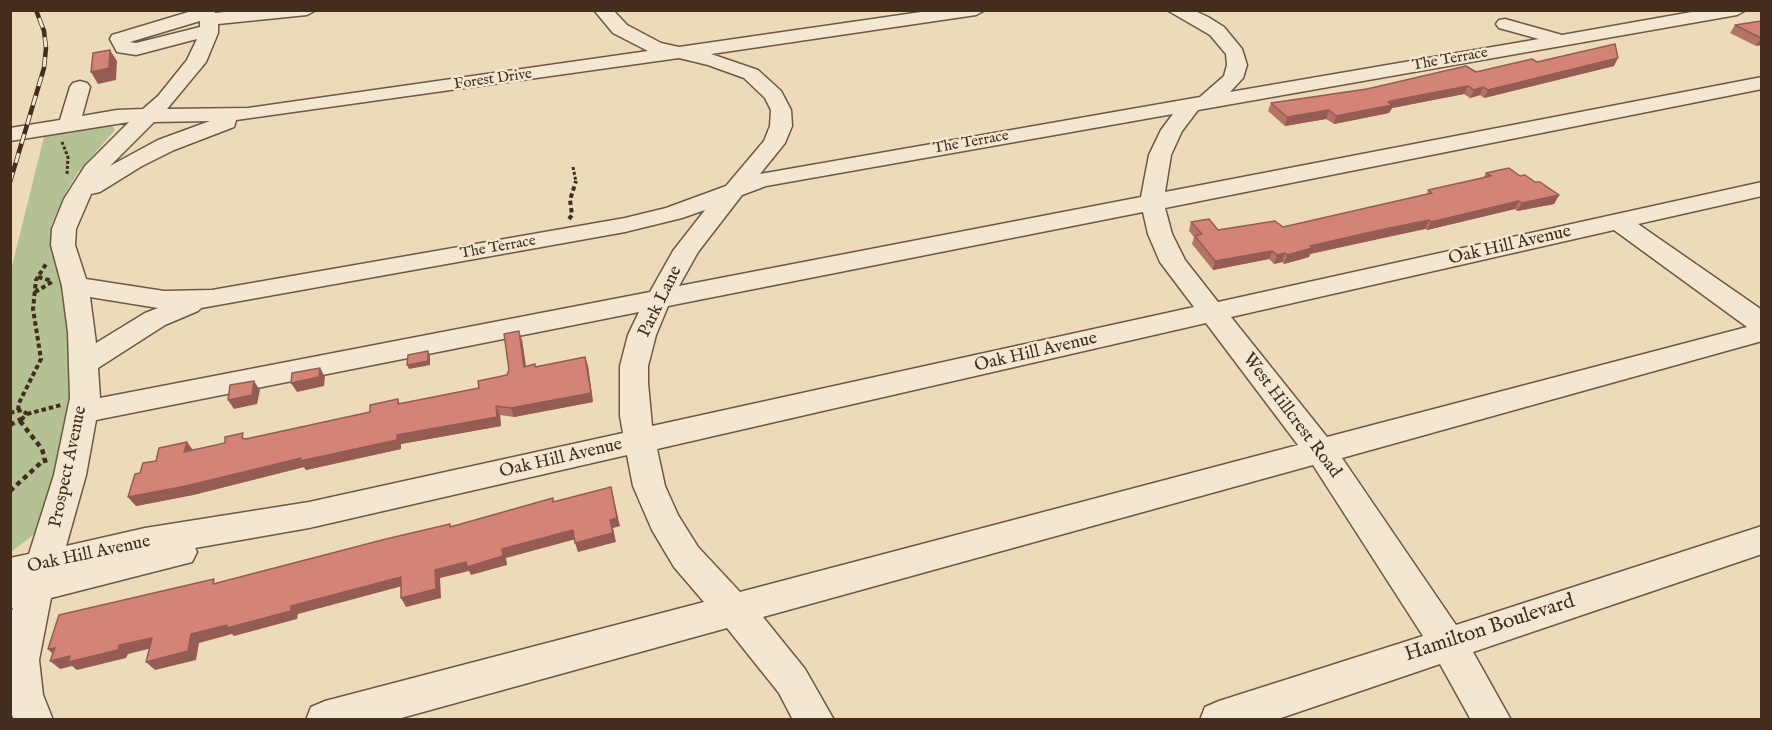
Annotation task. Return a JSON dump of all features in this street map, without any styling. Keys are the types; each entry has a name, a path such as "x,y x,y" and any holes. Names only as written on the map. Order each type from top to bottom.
{"street":[{"path":"207,18 307,10"},
{"name":"Park Lane","path":"603,10 620,28 634,38 654,47 714,60 751,74 774,95 781,110 782,126 774,143 708,221 686,251 658,300 642,336 634,366 633,384 640,442 649,486 674,538 686,556 735,610 792,681 815,720"},
{"name":"Forest Drive","path":"10,135 63,130 117,116 248,114 976,10"},
{"path":"1176,10 1202,21 1217,31 1235,53 1237,65 1233,78 1198,105"},
{"path":"1488,10 1505,24 1568,40"},
{"path":"1621,10 1650,26"},
{"name":"The Terrace","path":"84,364 155,319 176,309 212,299 657,218 689,209 759,181 787,175 1737,10"},
{"name":"Prospect Avenue","path":"34,720 24,695 20,660 25,629 26,580 70,476 84,405 84,364 64,284 64,229 71,190 93,171 181,82 196,62 204,46 207,18"},
{"path":"1505,24 1507,51"},
{"path":"181,82 191,100 219,115"},
{"path":"84,405 658,300 1761,83"},
{"path":"63,130 80,87"},
{"name":"West Hillcrest Road","path":"1198,105 1172,130 1160,155 1155,176 1152,202 1160,234 1173,262 1321,452 1448,643 1492,720"},
{"path":"71,190 108,176 155,150 248,114"},
{"name":"Oak Hill Avenue","path":"26,580 141,564 309,515 1761,189"},
{"path":"1618,221 1761,324"},
{"name":"The Terrace","path":"64,284 131,297 164,300 212,299"},
{"path":"325,720 1761,332"},
{"name":"Hamilton Boulevard","path":"1219,720 1761,540"}],"path":[{"path":"63,130 71,190"},
{"path":"557,237 560,223 572,215 570,200 576,181 573,167"},
{"path":"38,277 64,284"},
{"path":"10,425 20,421 27,414 84,405"},
{"path":"10,413 22,410 27,414"},
{"path":"20,421 34,436 47,468"},
{"path":"10,491 45,459"}],"green space":[{"path":"104,123 112,125 115,130 78,172 51,226 71,334 72,387 63,446 42,528 11,552 11,270 45,133"}],"building":[{"path":"1761,21 1761,38 1735,25"},
{"path":"1615,44 1618,58 1488,90 1483,87 1474,90 1468,86 1395,100 1388,102 1392,105 1336,116 1329,110 1287,117 1271,103 1367,89 1466,66 1476,72 1532,59 1537,62"},
{"path":"110,50 109,68 91,72 93,53"},
{"path":"1509,168 1520,176 1525,175 1535,182 1540,182 1559,195 1522,203 1519,201 1431,222 1429,220 1380,230 1310,246 1312,248 1287,255 1285,253 1277,255 1272,251 1215,261 1195,236 1202,234 1191,222 1209,219 1218,230 1275,221 1283,227 1432,193 1428,190 1491,176 1486,173"},
{"path":"519,331 524,367 585,357 591,393 511,408 496,406 497,417 397,435 397,440 300,461 301,458 186,486 128,497 135,474 140,473 143,463 156,461 159,448 187,442 184,452 225,443 225,437 243,433 242,438 246,439 370,412 370,405 398,399 398,404 479,388 478,381 507,375 509,370 504,334"},
{"path":"428,351 428,361 407,365 408,355"},
{"path":"320,368 319,377 291,383 292,373"},
{"path":"254,381 252,395 228,400 230,385"},
{"path":"611,487 617,518 610,520 613,533 575,543 573,530 502,549 503,556 467,567 466,562 435,570 436,589 401,598 401,577 291,606 291,611 227,628 227,625 191,634 188,651 146,662 152,638 119,645 118,650 68,662 70,656 50,661 55,648 48,649 59,615 214,579 213,584 386,539 450,524 450,527 553,498 553,502"}],"railway":[{"path":"10,182 44,68 46,48 44,31 36,10"}]}
